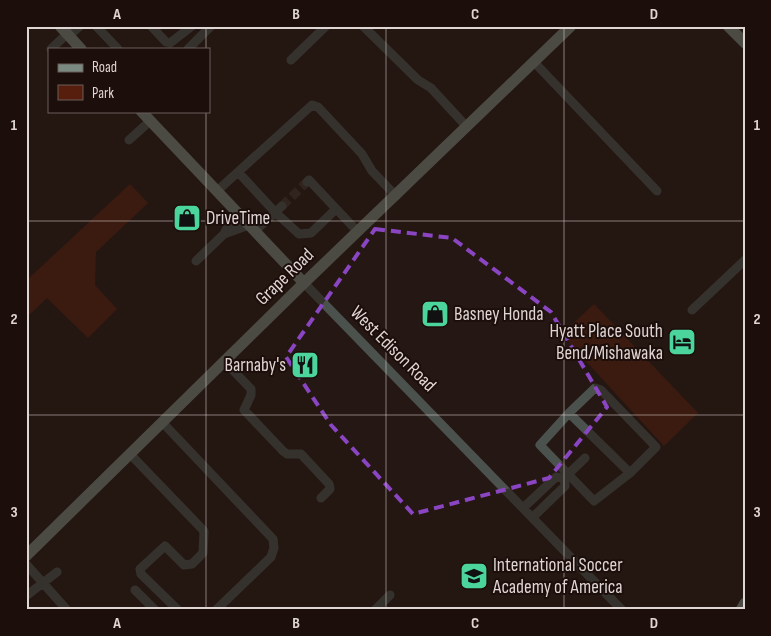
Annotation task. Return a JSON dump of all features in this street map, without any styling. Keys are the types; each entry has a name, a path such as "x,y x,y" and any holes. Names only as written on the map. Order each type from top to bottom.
{"main road":[{"name":"Grape Road","path":"26,556 304,283 572,26"},
{"path":"728,26 745,43"},
{"path":"65,32 80,48"},
{"name":"West Edison Road","path":"142,112 304,283"},
{"path":"741,610 745,603"}],"street":[{"path":"51,48 65,32 80,26"},
{"path":"96,26 117,48"},
{"path":"151,26 166,42 170,43 192,26"},
{"path":"189,48 211,26"},
{"path":"291,60 326,26"},
{"path":"363,26 418,80 430,88 467,127"},
{"path":"534,62 657,191"},
{"path":"217,191 312,105 318,107 362,154 372,172 396,196"},
{"path":"129,140 150,121"},
{"path":"238,172 278,209 299,234 311,232 336,209"},
{"path":"307,182 309,180 358,232"},
{"path":"224,234 252,228 278,209"},
{"path":"196,261 224,234 235,210"},
{"path":"692,310 745,260"},
{"name":"West Edison Road","path":"304,283 622,610"},
{"path":"224,361 250,389 251,395 244,410 283,451 287,454 301,454 329,484 330,489 321,498"},
{"path":"595,388 602,390 656,447 630,474 594,502 566,476 540,445 569,413 595,388"},
{"path":"569,413 630,474"},
{"path":"162,422 273,539 274,548 271,556 216,610"},
{"path":"130,454 204,531 203,553 192,564 184,565 164,546 141,568 140,572 178,610"},
{"path":"524,508 556,478 566,476 585,458"},
{"path":"533,517 565,486 566,476"},
{"path":"26,564 67,610"},
{"path":"26,596 57,572"},
{"path":"135,590 153,609"},
{"path":"375,610 390,595"}],"highlighted area":[{"path":"375,229 452,238 551,312 607,407 549,478 413,514 331,425 286,357"}],"green space":[{"path":"130,184 148,203 96,252 95,285 117,309 88,338 47,298 26,318 26,281"},
{"path":"594,304 698,413 664,446 570,344 565,331"}],"tunnel":[{"path":"282,206 307,182"}],"place":[{"name":"DriveTime","path":"187,218"},
{"name":"Basney Honda","path":"435,314"},
{"name":"Hyatt Place South Bend/Mishawaka","path":"682,342"},
{"name":"Barnaby's","path":"305,365"},
{"name":"International Soccer Academy of America","path":"474,576"}]}
